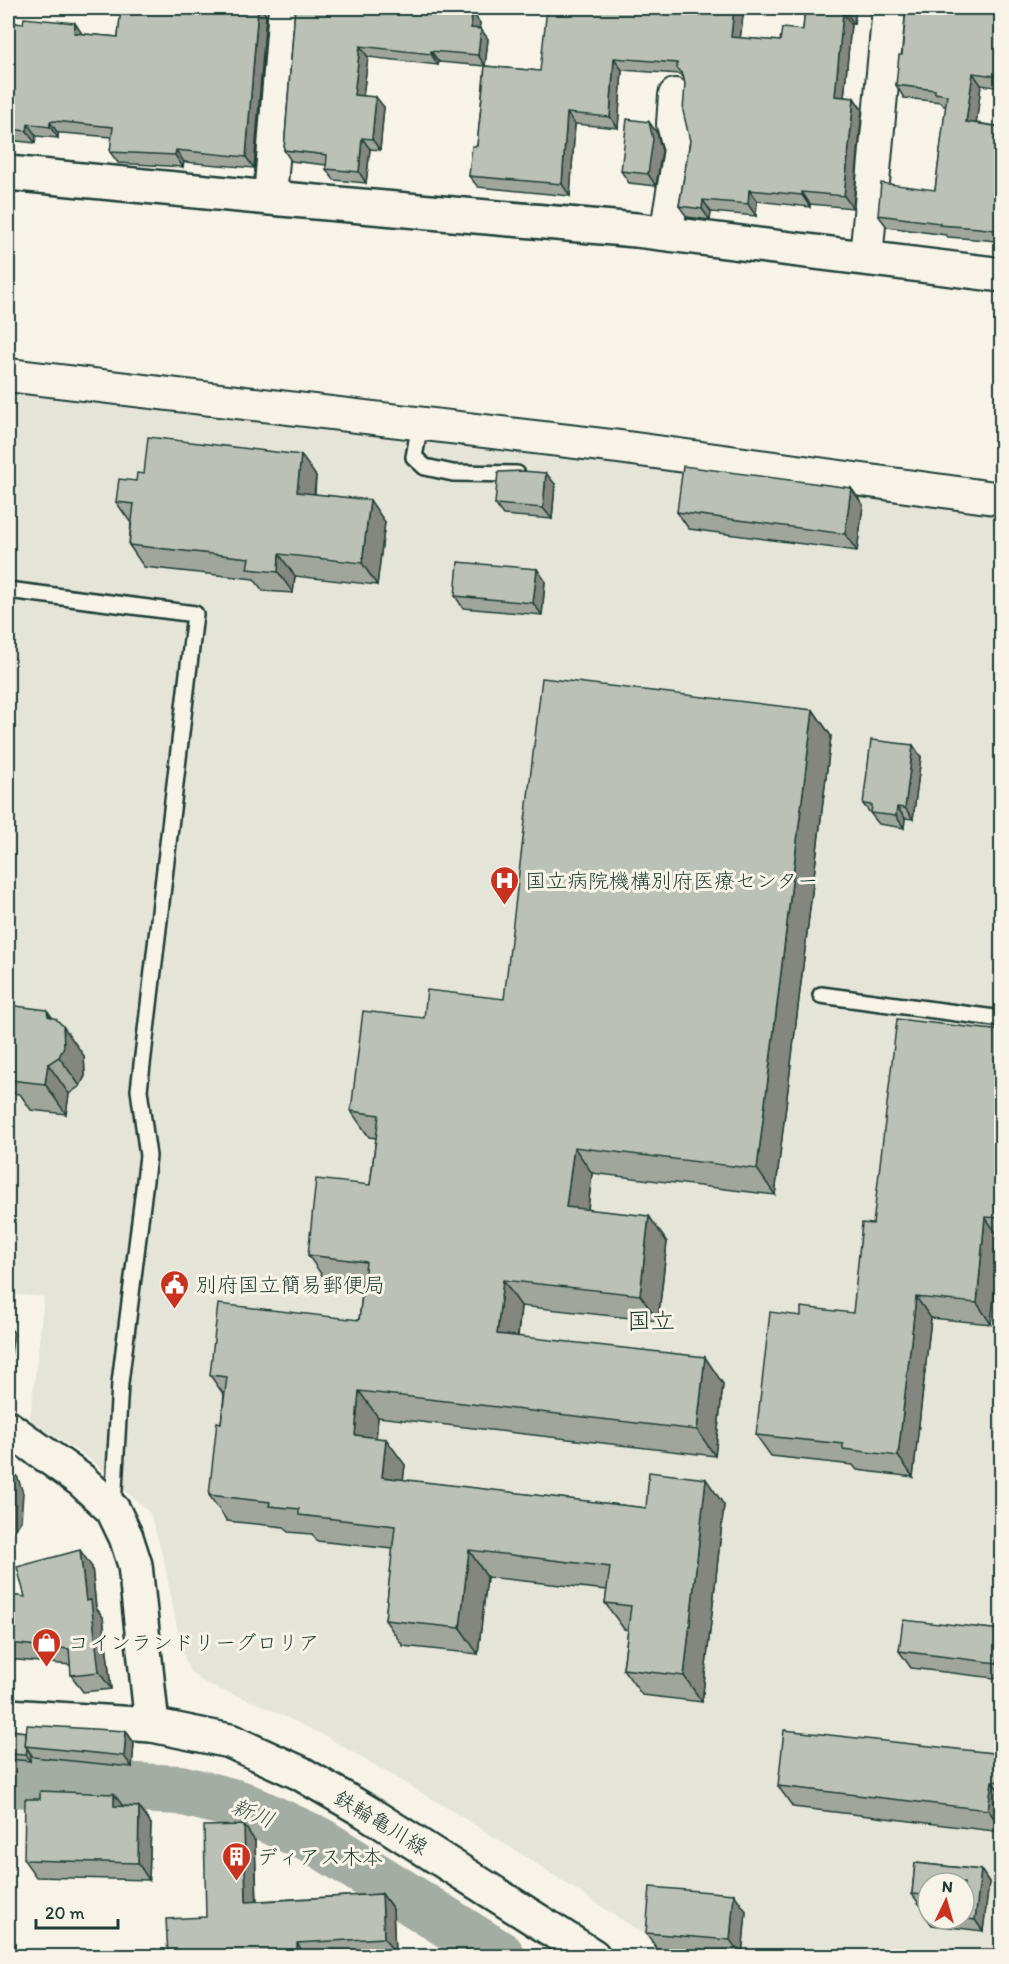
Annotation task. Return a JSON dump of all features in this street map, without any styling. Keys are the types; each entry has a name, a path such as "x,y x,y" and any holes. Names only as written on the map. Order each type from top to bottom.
{"street":[{"path":"270,198 285,8"},
{"path":"866,258 889,8"},
{"path":"666,234 680,150 673,124 675,95"},
{"path":"8,173 666,234 1002,275"},
{"path":"8,375 619,447 1002,499"},
{"path":"8,1428 81,1480 113,1510 126,1537 135,1565 152,1725"},
{"name":"鉄輪亀川線","path":"8,1716 152,1725 230,1741 300,1773 594,1956"}],"lane":[{"path":"420,424 414,457 425,467 453,473 525,474"},
{"path":"8,591 195,614 139,1090 148,1156 120,1383 113,1510"},
{"path":"821,996 1002,1019"}],"shaded area":[{"name":"国立病院機構別府医療センター","path":"8,388 434,438 1001,516 1001,1956 677,1956 449,1809 325,1736 259,1704 208,1685 190,1672 181,1648 164,1560 150,1513 95,1463 30,1420 44,1297 8,1294"}],"building":[{"path":"121,8 258,8 246,157 176,150 175,155 110,152 113,127 54,121 50,122 50,127 28,124 27,131 8,129 8,22 23,24 24,18 75,23 74,33 118,37"},
{"path":"295,8 460,8 460,11 472,12 471,28 481,29 478,55 431,51 431,54 360,46 354,95 376,97 372,139 362,138 359,172 326,169 327,155 284,150"},
{"path":"547,8 734,8 731,37 780,41 782,28 803,30 805,8 847,8 846,13 843,13 835,96 854,98 844,196 749,190 748,204 703,200 702,209 679,206 690,141 683,111 685,84 683,75 677,68 677,63 614,58 610,117 567,113 562,184 469,176 472,146 477,146 485,66 540,71"},
{"path":"906,8 1002,8 1002,77 973,73 966,122 1002,127 1002,231 939,225 940,223 878,215 881,183 935,190 947,95 935,93 935,90 896,85 899,55 902,55"},
{"path":"627,119 649,122 653,139 648,174 621,171"},
{"path":"148,437 301,455 297,492 370,500 362,563 279,554 278,572 247,569 249,558 129,545 134,504 116,502 119,479 136,481 137,473 144,474"},
{"path":"683,466 851,488 845,534 677,512"},
{"path":"498,472 546,473 543,508 495,504"},
{"path":"458,562 537,569 533,603 455,596"},
{"path":"542,678 813,710 757,1169 574,1147 566,1207 649,1216 640,1295 503,1280 497,1334 705,1357 697,1430 359,1391 355,1435 386,1439 382,1477 646,1508 649,1472 706,1479 684,1676 623,1669 631,1606 605,1603 610,1567 469,1550 460,1628 385,1620 395,1526 299,1515 299,1509 269,1506 270,1502 209,1495 217,1422 221,1423 227,1377 210,1375 218,1304 359,1320 366,1262 308,1255 316,1179 370,1185 379,1115 351,1111 363,1011 424,1018 427,990 504,999"},
{"path":"871,740 913,745 905,808 897,807 896,816 871,813 872,805 863,804"},
{"path":"8,1005 47,1010 48,1016 56,1019 63,1026 64,1046 59,1057 48,1064 45,1084 10,1080 12,1066 8,1066"},
{"path":"897,1019 1002,1031 1002,1218 985,1217 977,1303 916,1297 898,1456 843,1449 843,1444 756,1435 770,1312 801,1316 801,1307 853,1313 862,1223 873,1224"},
{"path":"8,1466 11,1476 8,1507"},
{"path":"80,1550 86,1601 91,1600 99,1672 71,1675 69,1649 8,1643 8,1595 25,1597 17,1567"},
{"path":"903,1620 1001,1630 997,1663 899,1651"},
{"path":"27,1725 126,1731 124,1756 25,1746"},
{"path":"8,1730 26,1732 26,1755 8,1754"},
{"path":"784,1730 1002,1754 1002,1782 992,1781 988,1810 778,1786"},
{"path":"40,1791 114,1794 114,1806 139,1807 138,1863 24,1860 25,1799 40,1799"},
{"path":"244,1825 246,1902 382,1894 384,1938 297,1943 297,1956 168,1956 166,1919 206,1917 204,1826"},
{"path":"915,1863 981,1870 976,1912 976,1871 916,1871 916,1894 912,1894"},
{"path":"650,1887 734,1894 730,1940 646,1933"}],"waterway":[{"name":"新川","path":"8,1782 180,1790 239,1805 319,1842 500,1956"}],"place":[{"name":"国立病院機構別府医療センター","path":"504,906"},
{"name":"別府国立簡易郵便局","path":"175,1310"},
{"name":"コインランドリーグロリア","path":"47,1668"},
{"name":"ディアス木本","path":"236,1882"}],"district":[{"name":"国立","path":"651,1320"}]}
